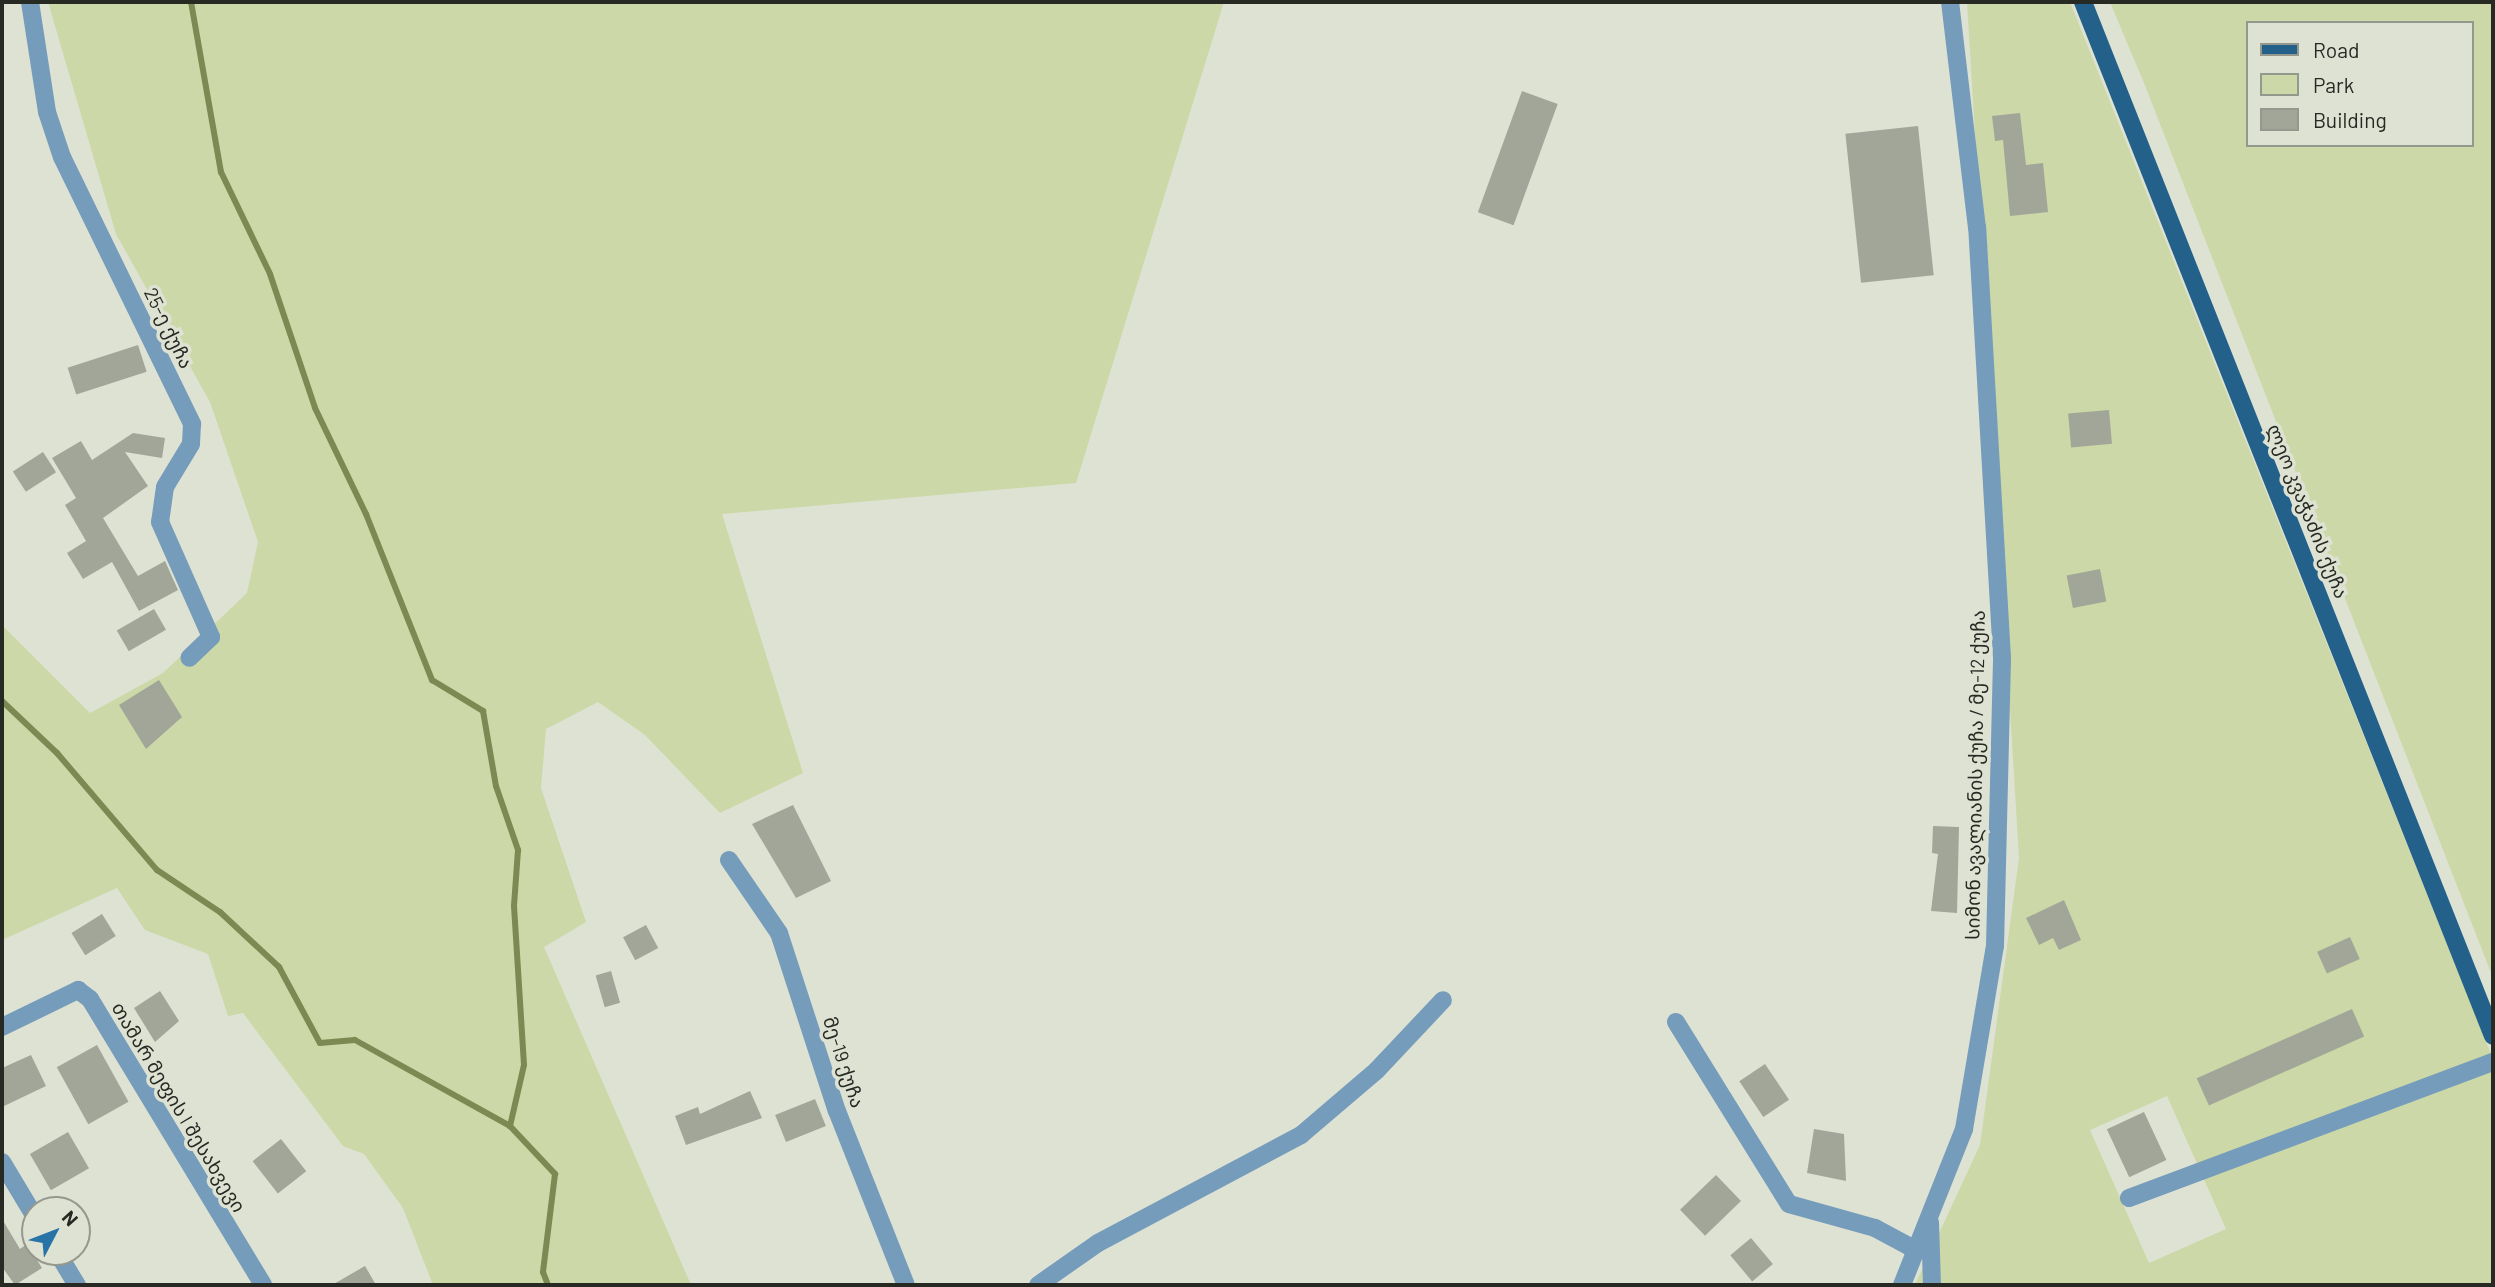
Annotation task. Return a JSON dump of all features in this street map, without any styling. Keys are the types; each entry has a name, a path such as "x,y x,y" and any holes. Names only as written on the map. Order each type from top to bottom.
{"main road":[{"name":"ლეო კვაჭაძის ქუჩა","path":"2083,2 2493,1036"}],"street":[{"name":"25-ე ქუჩა","path":"30,2 47,112 62,157 192,424 191,444 165,488 160,522 211,637 189,658"},
{"name":"სიმონ ავალიანის ქუჩა / მე-12 ქუჩა","path":"1902,1285 1964,1129 1995,946 2002,658 1977,228 1950,2"},
{"name":"მე-19 ქუჩა","path":"729,860 779,933 837,1111 906,1285"},
{"name":"თამარ მეფის I შესახვევი","path":"2,1027 78,990 90,999 263,1285"},
{"path":"1038,1285 1098,1243 1301,1135 1377,1070 1443,1000"},
{"path":"1676,1022 1789,1204 1875,1228 1916,1250"},
{"path":"2129,1198 2493,1062"},
{"path":"2,1162 22,1196"},
{"path":"1930,1215 1932,1285"},
{"path":"65,1266 77,1285"}],"green space":[{"path":"48,2 1224,2 1076,483 722,514 803,773 720,813 645,735 598,702 546,729 541,788 586,922 544,947 691,1285 433,1285 403,1208 364,1154 343,1146 243,1013 228,1016 208,954 145,930 117,888 2,940 2,625 90,713 163,673 247,593 258,542 210,402 116,234"},
{"path":"1967,2 2070,2 2493,1059 2493,1285 1915,1285 1980,1145 2019,858","holes":["2167,1096 2226,1229 2149,1263 2090,1130"]},
{"path":"2110,2 2493,2 2493,978 2146,88"}],"building":[{"path":"1522,91 1558,104 1514,225 1478,212"},
{"path":"2020,113 2026,165 2043,163 2048,212 2010,216 2003,140 1995,141 1992,116"},
{"path":"1918,126 1934,275 1861,283 1845,134"},
{"path":"138,345 147,372 76,394 68,368"},
{"path":"2109,410 2112,444 2071,447 2068,414"},
{"path":"133,433 165,438 162,458 125,452 148,486 103,518 138,576 165,561 178,590 139,611 112,562 83,579 67,553 86,541 65,505 76,498 52,458 81,441 92,460"},
{"path":"43,452 56,472 26,492 13,472"},
{"path":"2100,569 2106,601 2073,608 2067,575"},
{"path":"154,609 166,630 129,651 117,630"},
{"path":"159,680 182,717 146,749 119,705"},
{"path":"793,805 831,881 796,898 752,824"},
{"path":"1933,826 1959,827 1957,913 1931,911 1938,854 1932,853"},
{"path":"2064,900 2081,940 2059,950 2053,938 2039,945 2026,918"},
{"path":"102,914 116,936 85,955 71,933"},
{"path":"646,925 658,948 635,960 623,937"},
{"path":"2350,937 2360,959 2327,974 2317,952"},
{"path":"611,971 620,1003 605,1007 596,975"},
{"path":"160,991 179,1021 155,1042 134,1008"},
{"path":"2352,1009 2364,1036 2209,1106 2197,1078"},
{"path":"97,1045 129,1102 88,1124 57,1067"},
{"path":"31,1055 46,1086 2,1107 2,1068"},
{"path":"1765,1064 1789,1100 1763,1117 1739,1081"},
{"path":"750,1091 762,1118 686,1145 675,1116 698,1107 700,1114"},
{"path":"815,1099 826,1126 786,1142 775,1115"},
{"path":"2144,1112 2166,1160 2129,1177 2107,1129"},
{"path":"1814,1129 1844,1134 1846,1181 1807,1173"},
{"path":"68,1132 89,1168 51,1190 30,1154"},
{"path":"281,1139 306,1171 278,1193 253,1161"},
{"path":"1716,1175 1741,1201 1705,1236 1680,1210"},
{"path":"2,1219 21,1248 21,1266 42,1268 15,1285 2,1267"},
{"path":"1751,1238 1773,1264 1752,1281 1730,1255"},
{"path":"365,1266 376,1285 332,1285"}],"waterway":[{"path":"191,2 221,172 270,274 315,408 366,514 432,680 483,711 496,786 518,850 514,906 524,1065 510,1126"},
{"path":"2,701 57,753 157,870 220,912 279,967 320,1043 355,1040 510,1126 555,1174 543,1272 548,1285"}]}
